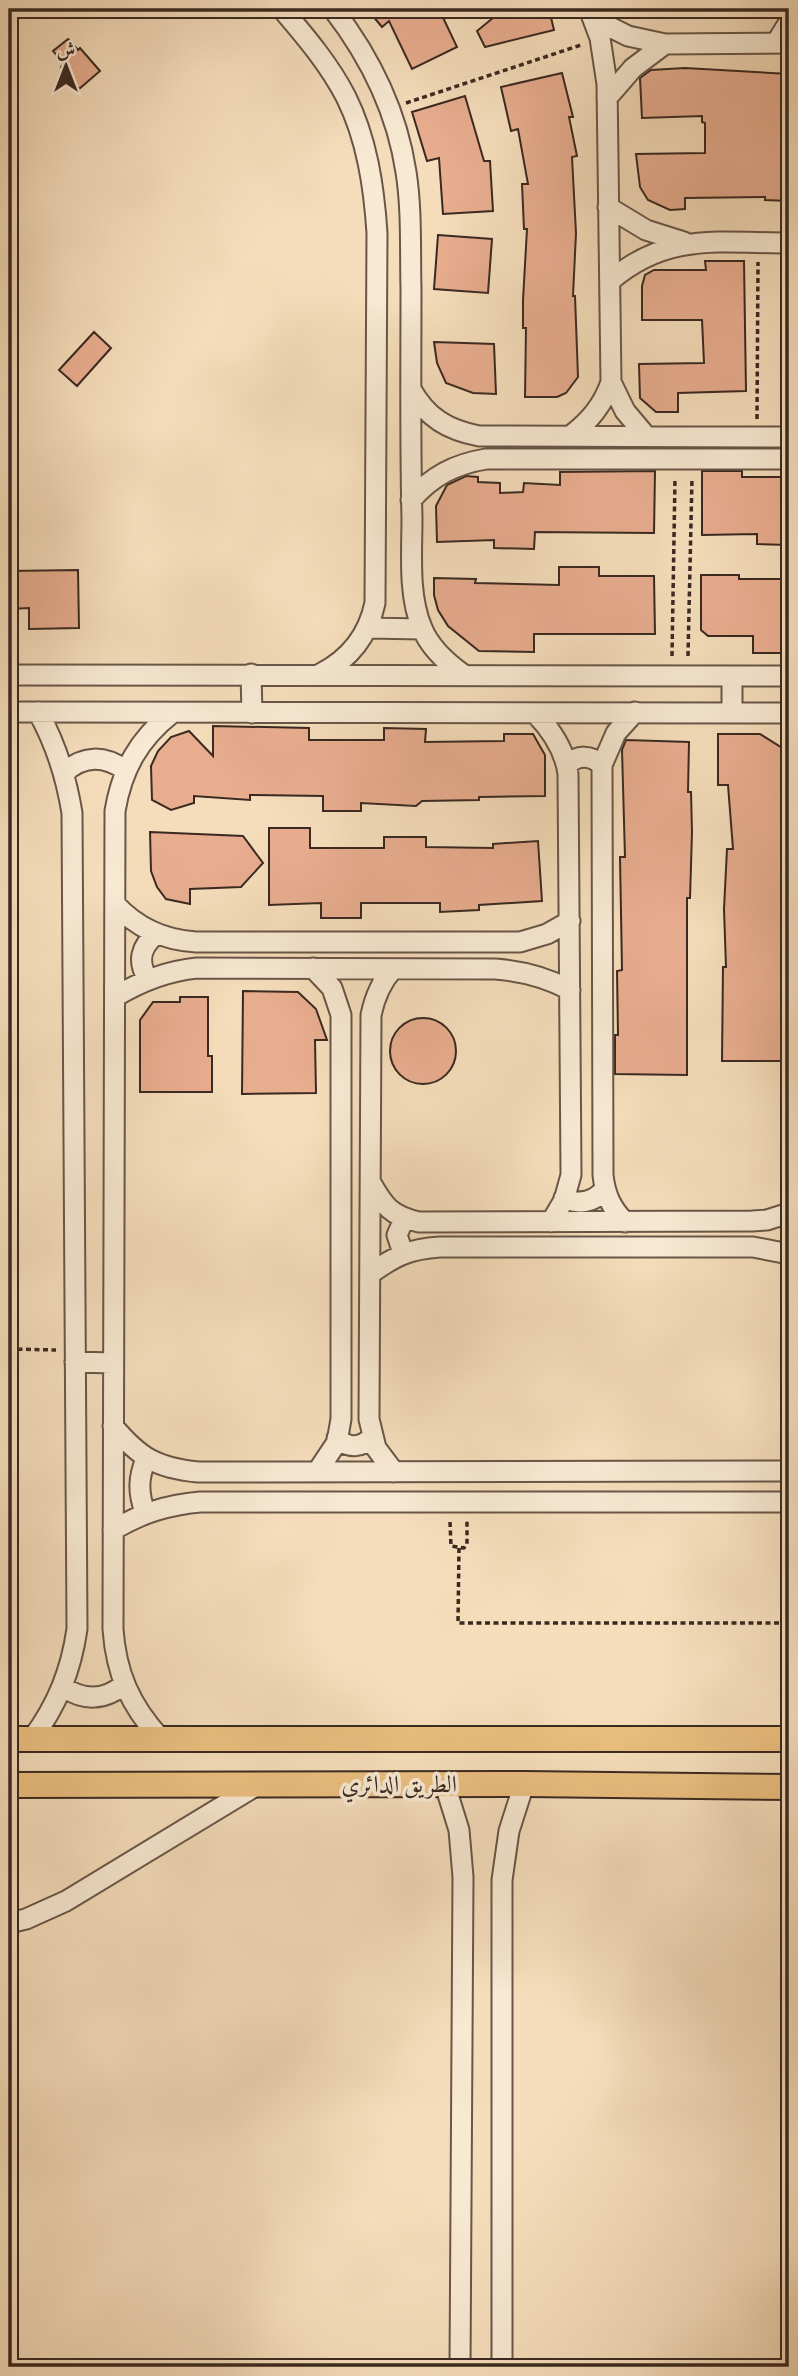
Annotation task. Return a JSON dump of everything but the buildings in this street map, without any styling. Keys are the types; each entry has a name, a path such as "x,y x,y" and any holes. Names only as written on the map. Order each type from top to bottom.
{"main road":[{"name":"الطريق الدائري","path":"20,1739 789,1739"},
{"name":"الطريق الدائري","path":"9,1785 524,1784 789,1787"}],"street":[{"path":"282,9 328,66 346,97 368,164 374,198 378,269 376,590 368,628 353,651 332,668 319,674"},
{"path":"333,9 363,53 390,108 407,173 410,231 413,586 422,628 443,659 464,675"},
{"path":"594,22 628,36 665,44 783,43 789,22"},
{"path":"570,436 594,416 611,382 607,98 605,61 594,22"},
{"path":"607,98 633,68 665,44"},
{"path":"608,207 646,230 688,243"},
{"path":"610,281 638,260 663,249 688,243 789,243"},
{"path":"611,382 625,411 646,436"},
{"path":"411,389 426,412 449,428 479,436 789,437"},
{"path":"411,500 444,472 486,459 789,458"},
{"path":"368,628 422,628"},
{"path":"251,674 252,713"},
{"path":"9,675 789,676"},
{"path":"732,676 732,713"},
{"path":"9,712 788,714"},
{"path":"20,1739 55,1706 72,1659 77,1629 72,813 64,773 51,736 38,712"},
{"path":"625,1222 611,1205 604,1190 602,765 616,733 635,712"},
{"path":"160,1738 143,1720 124,1684 114,1641 115,811 125,770 145,738 172,713"},
{"path":"536,714 554,735 567,765 571,1175 564,1198 551,1222"},
{"path":"567,765 584,757 602,765"},
{"path":"64,773 71,766 90,759 109,760 125,770"},
{"path":"115,904 134,922 157,934 169,939 195,942 520,942 547,934 570,921"},
{"path":"148,979 141,956 146,943 157,934"},
{"path":"520,942 530,946 534,957 530,967 520,971"},
{"path":"115,997 148,979 197,968 495,969 520,971 542,977 570,990"},
{"path":"313,968 332,988 341,1014 341,1419 337,1438 326,1461 317,1472"},
{"path":"393,969 377,993 371,1014 369,1419 372,1437 381,1457 394,1472"},
{"path":"341,1014 358,1010 371,1014"},
{"path":"371,1183 391,1212 404,1219 435,1223 767,1220 789,1213"},
{"path":"564,1198 578,1203 586,1202 599,1196 604,1190"},
{"path":"403,1253 397,1235 404,1219"},
{"path":"767,1220 772,1224 775,1237 768,1248"},
{"path":"370,1274 403,1253 440,1247 768,1248 789,1254"},
{"path":"75,1356 113,1363"},
{"path":"113,1426 131,1448 146,1459 163,1466 198,1472 787,1469"},
{"path":"337,1438 348,1446 355,1447 372,1437"},
{"path":"145,1512 139,1480 146,1459"},
{"path":"644,1502 645,1471"},
{"path":"113,1530 145,1512 170,1505 200,1502 789,1502"},
{"path":"63,1688 80,1696 99,1697 124,1684"},
{"path":"9,1923 26,1919 66,1901 259,1784"},
{"path":"502,2367 502,1880 509,1831 524,1784"},
{"path":"445,1785 459,1830 463,1877 460,2367"}],"path":[{"path":"390,108 594,22"},
{"path":"757,437 758,243"},
{"path":"680,676 683,459"},
{"path":"680,676 683,459"},
{"path":"9,1349 75,1356"},
{"path":"458,1502 467,1545 453,1548 450,1544 458,1502"},
{"path":"459,1548 458,1623 789,1623"}]}
